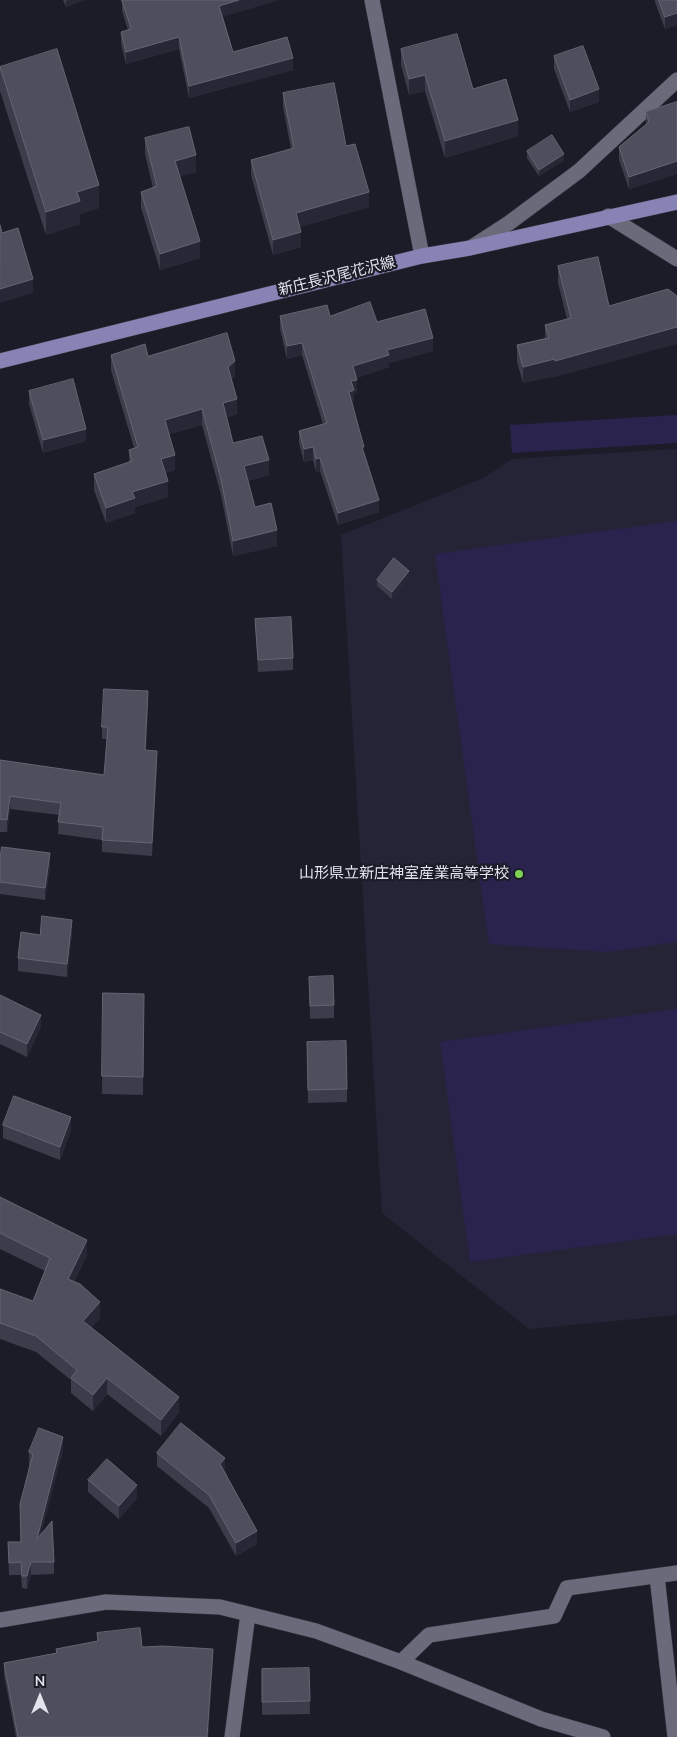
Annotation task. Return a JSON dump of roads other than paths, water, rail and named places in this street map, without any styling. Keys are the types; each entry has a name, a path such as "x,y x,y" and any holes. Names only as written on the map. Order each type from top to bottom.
{"main road":[{"name":"新庄長沢尾花沢線","path":"0,362 422,256 470,248 677,202"}],"street":[{"path":"372,0 422,256"},
{"path":"470,248 509,223 578,172 677,80"},
{"path":"608,216 677,259"},
{"path":"401,1662 429,1635 554,1616 567,1588 677,1573"},
{"path":"657,1576 675,1737"},
{"path":"0,1620 106,1602 220,1607 316,1631 401,1662 541,1719 603,1737"},
{"path":"232,1737 248,1614"}],"place":[{"name":"山形県立新庄神室産業高等学校","path":"519,874"}]}
